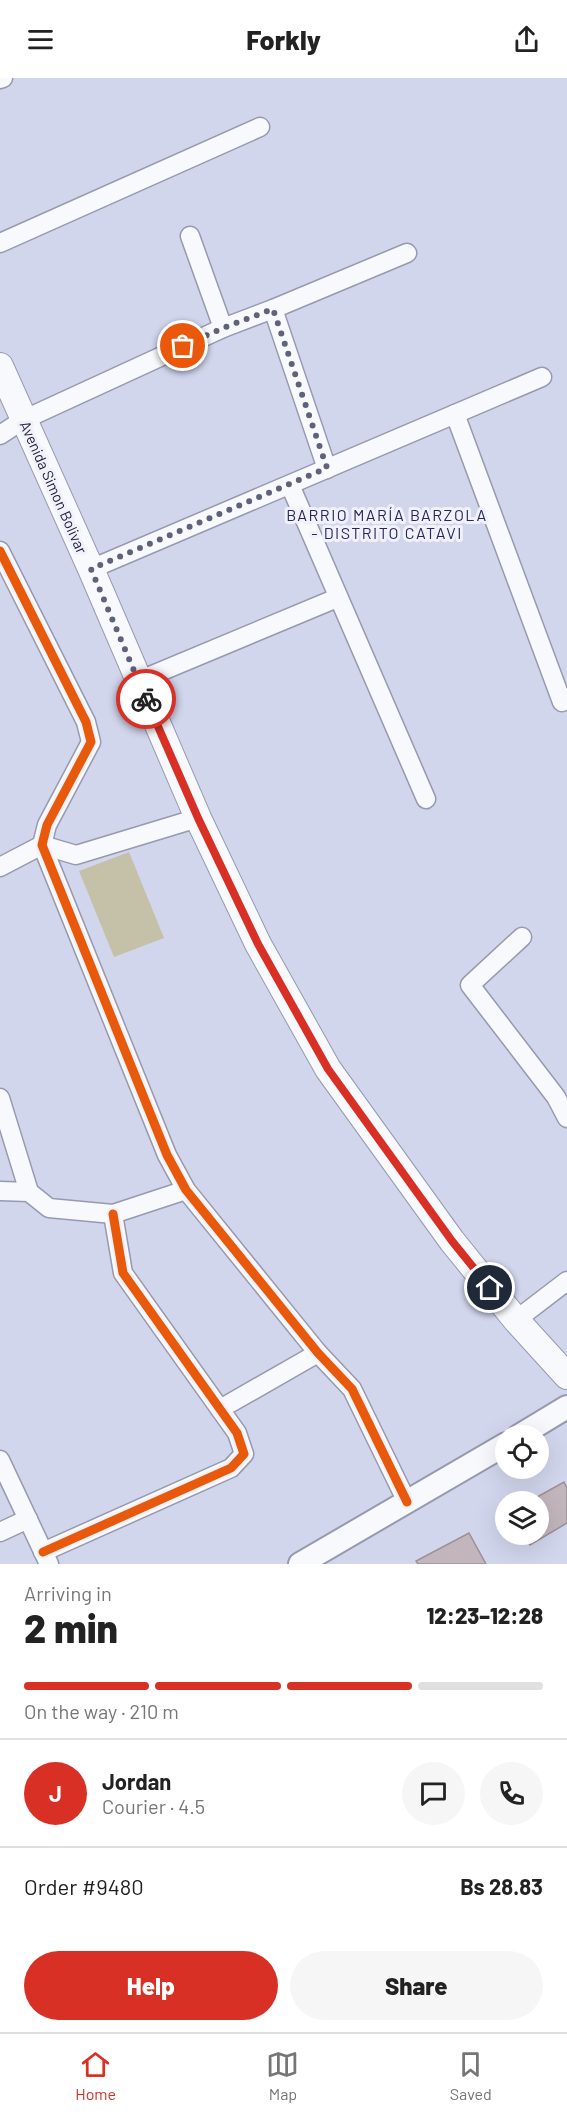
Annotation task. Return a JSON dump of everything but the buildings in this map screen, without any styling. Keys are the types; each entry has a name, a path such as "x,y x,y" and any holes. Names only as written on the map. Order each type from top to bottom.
{"main road":[{"name":"Avenida Simon Bolivar","path":"0,366 91,569 198,818 258,944 328,1069 452,1241 516,1320 567,1376"}],"street":[{"path":"0,243 260,127"},
{"path":"190,236 223,328"},
{"path":"0,435 23,420 223,328 408,253"},
{"path":"273,309 327,468"},
{"path":"91,569 542,377"},
{"path":"455,414 562,702"},
{"path":"290,485 426,799"},
{"path":"0,551 86,722 91,742 47,825 42,845 167,1155 186,1190 318,1353 352,1389 407,1502"},
{"path":"138,681 337,598"},
{"path":"0,867 42,845 76,855 198,818"},
{"path":"522,937 470,985 562,1093 567,1118"},
{"path":"0,1098 29,1192"},
{"path":"0,1191 29,1192 50,1208 113,1214 186,1190"},
{"path":"0,1460 46,1558 231,1468 244,1454 237,1433 123,1273 113,1214"},
{"path":"516,1320 567,1281"},
{"path":"220,1409 318,1353"},
{"path":"537,1425 567,1407"},
{"path":"300,1564 495,1450"},
{"path":"0,1532 28,1519"}],"shaded area":[{"path":"129,852 164,938 114,957 79,871"}],"cycle path":[{"path":"0,551 86,722 91,742 47,825 42,845 167,1155 186,1190 318,1353 352,1389 407,1502"},
{"path":"43,1552 231,1468 244,1454 237,1433 123,1273 113,1214"}],"way so far":[{"path":"146,699 91,569 327,468 273,309 183,346"}],"district":[{"name":"BARRIO MARÍA BARZOLA - DISTRITO CATAVI","path":"387,523"}],"route":[{"path":"146,699 198,818 258,944 328,1069 452,1241 490,1288"}]}
